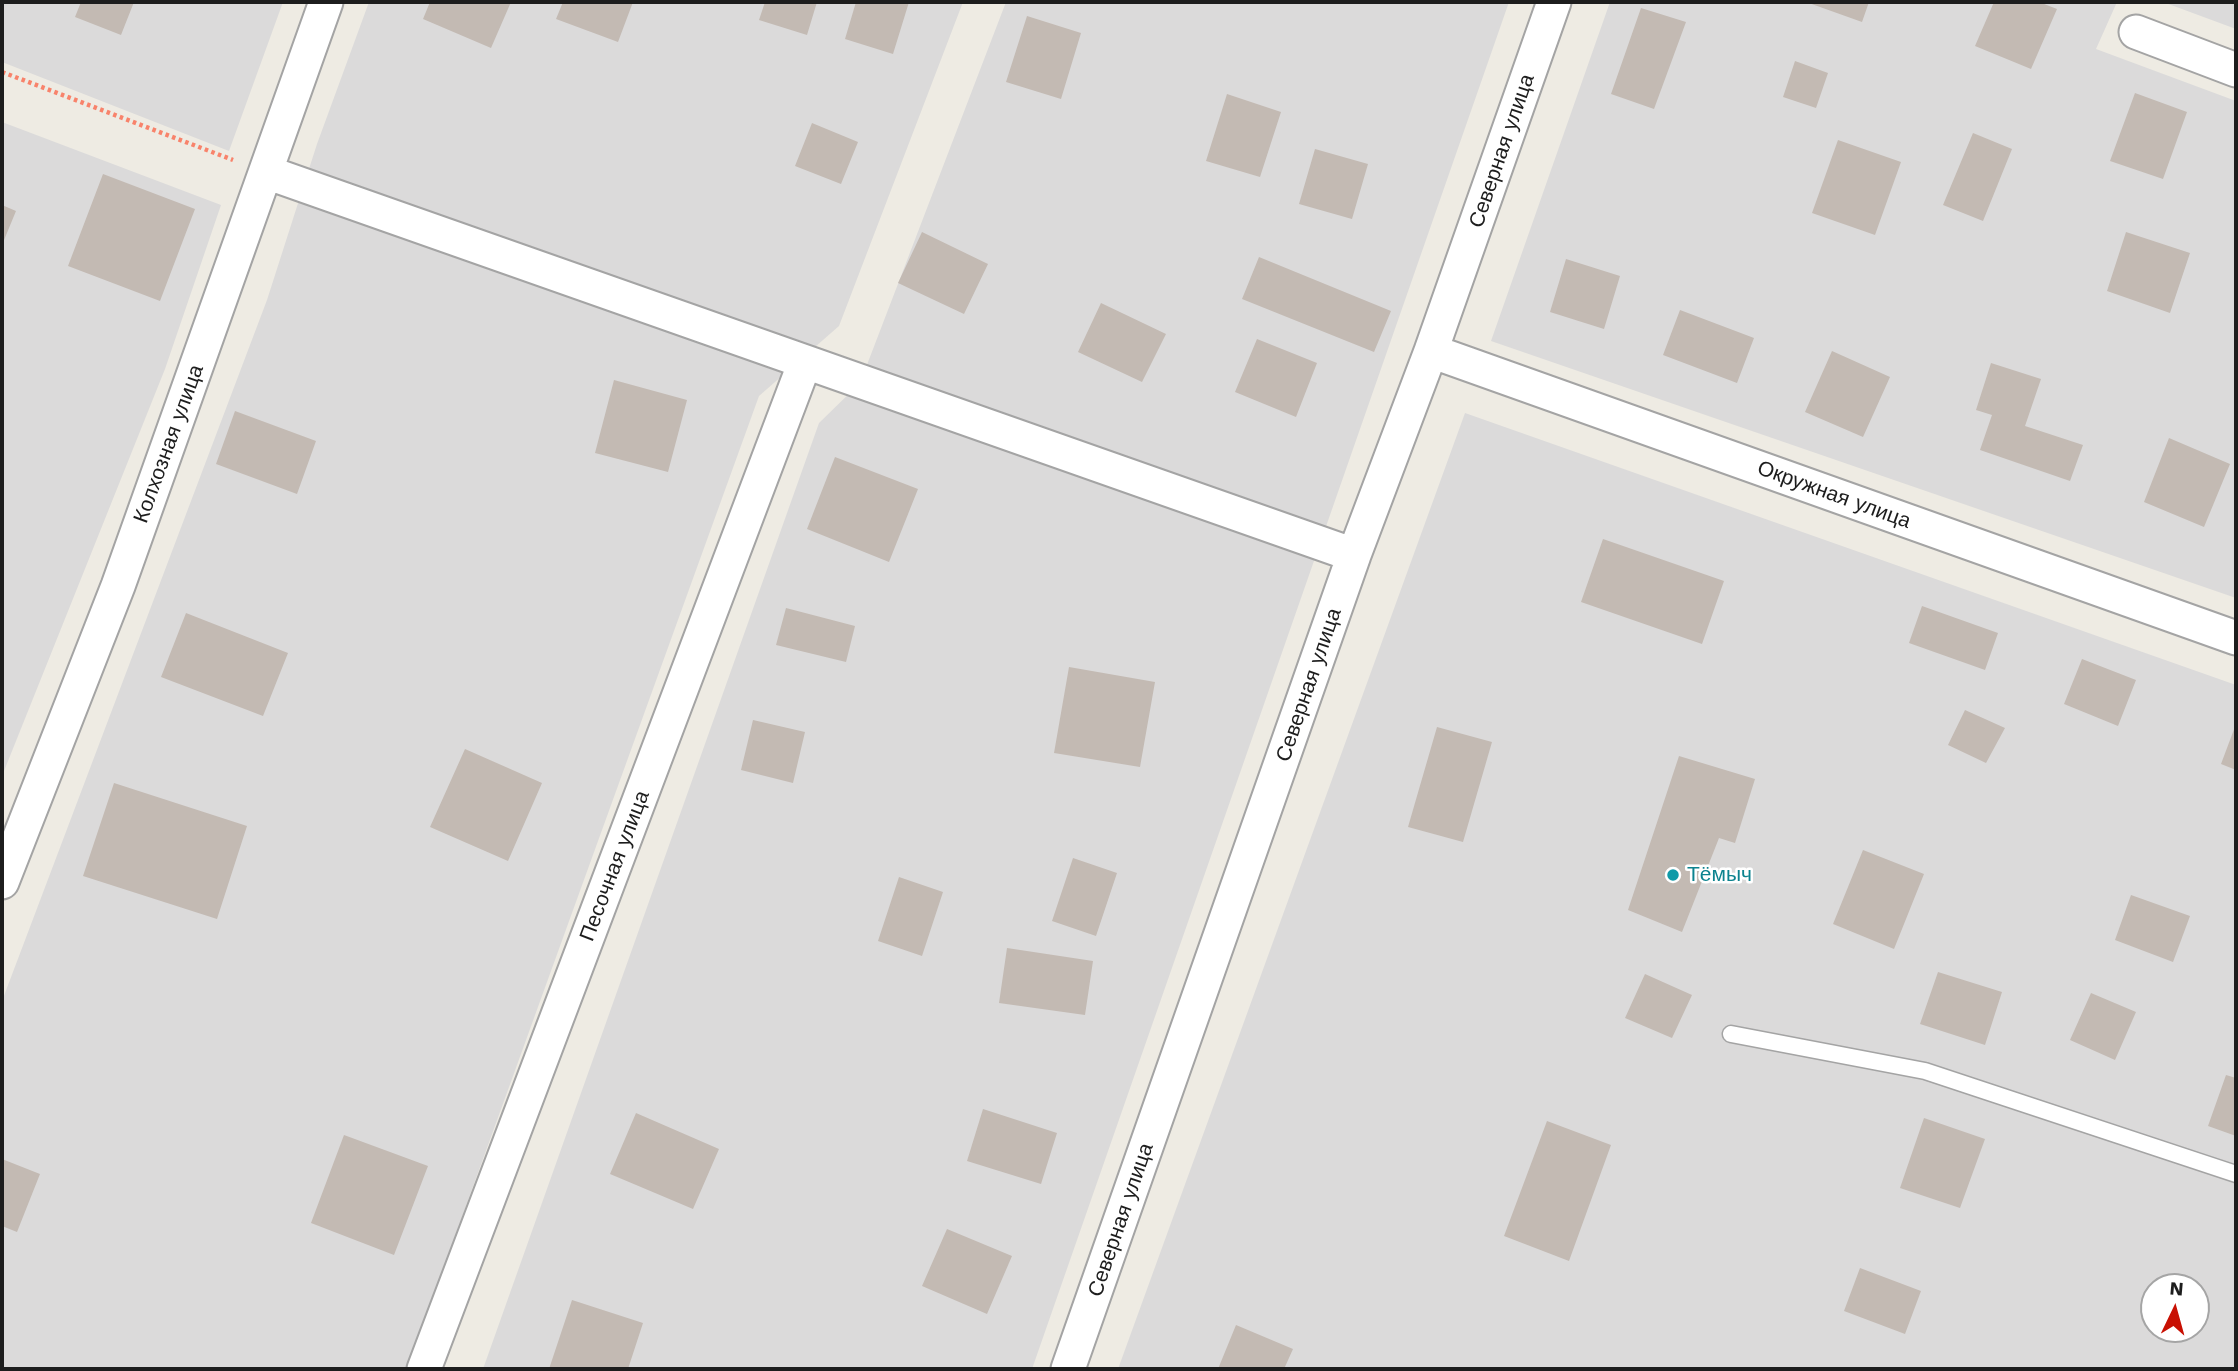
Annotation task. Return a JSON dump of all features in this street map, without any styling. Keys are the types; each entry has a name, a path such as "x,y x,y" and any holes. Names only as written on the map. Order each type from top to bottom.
{"street":[{"name":"Колхозная улица","path":"2,882 118,586 326,2"},
{"name":"Северная улица","path":"1068,1369 1354,555 1431,351 1554,2"},
{"path":"2136,32 2236,69"},
{"path":"265,172 1354,555"},
{"name":"Окружная улица","path":"1431,351 2236,638"},
{"name":"Песочная улица","path":"424,1369 806,362"}],"lane":[{"path":"1731,1034 1925,1071 2236,1174"}],"path":[{"path":"2,72 265,172"}],"shaded area":[{"path":"2,2 283,2 229,151 2,62"},
{"path":"369,2 963,2 839,326 759,396 407,1369 2,1369 2,1001 267,300 317,144"},
{"path":"1006,2 1509,2 1032,1369 483,1369 819,423 860,383"},
{"path":"1610,2 2117,2 2096,49 2236,101 2236,598 1491,341"},
{"path":"2163,2 2236,2 2236,29"},
{"path":"2,122 221,205 165,369 2,776"},
{"path":"1465,413 2236,685 2236,1369 1118,1369"}],"building":[{"path":"81,2 134,2 121,35 75,17"},
{"path":"430,2 511,2 491,48 423,19"},
{"path":"563,2 633,2 618,42 556,19"},
{"path":"765,2 817,2 807,35 759,20"},
{"path":"856,2 909,2 893,54 845,39"},
{"path":"1806,2 1869,2 1862,22"},
{"path":"1994,2 2039,2 2057,9 2031,69 1975,46"},
{"path":"1641,8 1686,22 1654,109 1611,94"},
{"path":"1027,16 1081,33 1061,99 1006,82"},
{"path":"1795,61 1828,73 1816,108 1783,97"},
{"path":"2135,93 2187,112 2163,179 2110,161"},
{"path":"1227,94 1281,112 1260,177 1206,161"},
{"path":"812,123 858,142 841,184 795,166"},
{"path":"1973,133 2012,149 1983,221 1943,205"},
{"path":"1838,140 1901,162 1875,235 1812,213"},
{"path":"1315,149 1368,164 1352,219 1299,204"},
{"path":"103,174 195,209 160,301 68,266"},
{"path":"2,205 16,211 2,245"},
{"path":"922,232 988,264 964,314 898,283"},
{"path":"2126,232 2190,253 2170,313 2107,291"},
{"path":"1259,257 1391,311 1374,352 1242,299"},
{"path":"1566,259 1620,276 1604,329 1550,312"},
{"path":"1101,303 1166,334 1142,382 1078,352"},
{"path":"1680,310 1754,338 1737,383 1663,355"},
{"path":"1257,339 1317,363 1296,417 1235,392"},
{"path":"1832,351 1890,377 1863,437 1805,412"},
{"path":"1991,363 2041,379 2025,426 2083,445 2070,481 1980,450 1992,415 1976,410"},
{"path":"614,380 687,400 668,472 595,453"},
{"path":"235,411 316,441 297,494 216,464"},
{"path":"2169,438 2230,464 2204,527 2144,502"},
{"path":"835,457 918,489 889,562 807,529"},
{"path":"1603,539 1724,581 1702,644 1581,602"},
{"path":"1922,606 1998,633 1985,670 1909,643"},
{"path":"786,608 855,626 846,662 776,645"},
{"path":"186,613 288,653 263,716 161,677"},
{"path":"2082,659 2136,680 2118,726 2064,704"},
{"path":"1069,667 1155,682 1140,767 1054,753"},
{"path":"1965,710 2005,728 1986,763 1948,745"},
{"path":"753,720 805,732 793,783 741,770"},
{"path":"2236,724 2236,770 2221,764"},
{"path":"1437,727 1492,742 1463,842 1408,827"},
{"path":"465,749 542,783 508,861 430,827"},
{"path":"1679,756 1755,779 1735,843 1719,838 1682,932 1628,910"},
{"path":"114,783 247,826 217,919 83,876"},
{"path":"1863,850 1924,874 1894,949 1833,924"},
{"path":"1073,858 1117,873 1096,936 1052,921"},
{"path":"899,877 943,892 922,956 878,941"},
{"path":"2131,895 2190,916 2173,962 2115,940"},
{"path":"1007,948 1093,961 1085,1015 999,1003"},
{"path":"1938,972 2002,992 1985,1045 1920,1024"},
{"path":"1645,974 1692,995 1672,1038 1625,1018"},
{"path":"2091,993 2136,1012 2115,1060 2070,1040"},
{"path":"2226,1075 2236,1078 2236,1136 2208,1126"},
{"path":"983,1109 1057,1133 1041,1184 967,1161"},
{"path":"636,1113 719,1149 693,1209 610,1174"},
{"path":"1924,1118 1985,1139 1960,1208 1900,1188"},
{"path":"1547,1121 1611,1145 1569,1261 1504,1236"},
{"path":"344,1135 428,1166 394,1255 311,1223"},
{"path":"2,1159 40,1174 17,1232 2,1226"},
{"path":"947,1229 1012,1256 987,1314 922,1286"},
{"path":"1860,1268 1921,1291 1905,1334 1844,1311"},
{"path":"572,1300 643,1323 628,1369 549,1369"},
{"path":"1236,1325 1293,1349 1284,1369 1218,1369"}],"place":[{"name":"Тёмыч","path":"1673,875"}]}
